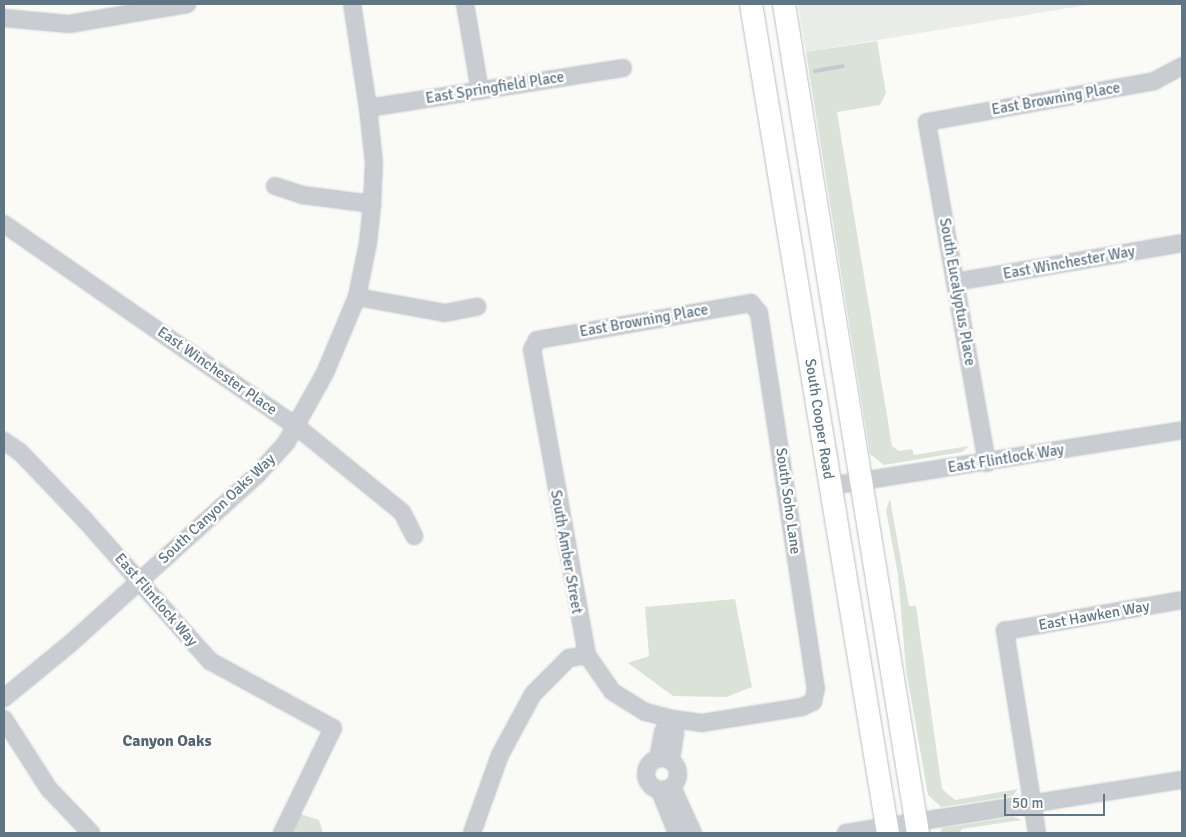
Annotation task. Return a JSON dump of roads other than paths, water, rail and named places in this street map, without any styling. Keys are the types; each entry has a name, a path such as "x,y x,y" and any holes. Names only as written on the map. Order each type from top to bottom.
{"main road":[{"name":"South Cooper Road","path":"751,4 887,830"},
{"path":"784,4 918,828"}],"street":[{"path":"4,18 70,24 187,4"},
{"name":"South Canyon Oaks Way","path":"4,698 257,475 286,443 325,373 357,297 368,243 372,204 374,163 368,108 352,4"},
{"path":"465,4 480,91"},
{"name":"East Browning Place","path":"927,122 1154,81 1182,66"},
{"name":"East Springfield Place","path":"368,108 623,68"},
{"name":"South Eucalyptus Place","path":"927,122 987,463"},
{"path":"276,186 302,195 372,204"},
{"name":"East Winchester Place","path":"4,224 296,426 402,512 414,536"},
{"name":"East Winchester Way","path":"955,282 1182,243"},
{"path":"357,297 446,313 477,308"},
{"name":"East Browning Place","path":"537,340 751,303"},
{"name":"South Soho Lane","path":"751,303 759,313 776,413 816,688 813,702"},
{"name":"South Amber Street","path":"537,340 532,350 578,621 587,655 612,692 645,712 672,719 702,723 737,719 813,702"},
{"name":"East Flintlock Way","path":"830,486 987,463 1182,430"},
{"name":"East Flintlock Way","path":"4,441 26,459 210,661 332,728 282,833"},
{"name":"East Hawken Way","path":"1032,804 1006,631 1182,600"},
{"path":"472,833 500,755 533,694 569,658 587,655"},
{"path":"4,719 49,789 91,833"},
{"path":"672,719 675,734 664,759 648,766 646,778 666,789 693,833"},
{"path":"664,759 675,764 679,776 666,789"},
{"path":"846,833 918,828 1032,804 1182,780"},
{"path":"666,789 677,833"},
{"path":"1032,804 1037,833"}],"waterway":[{"path":"815,71 843,66"}],"district":[{"name":"Canyon Oaks","path":"167,741"}]}
